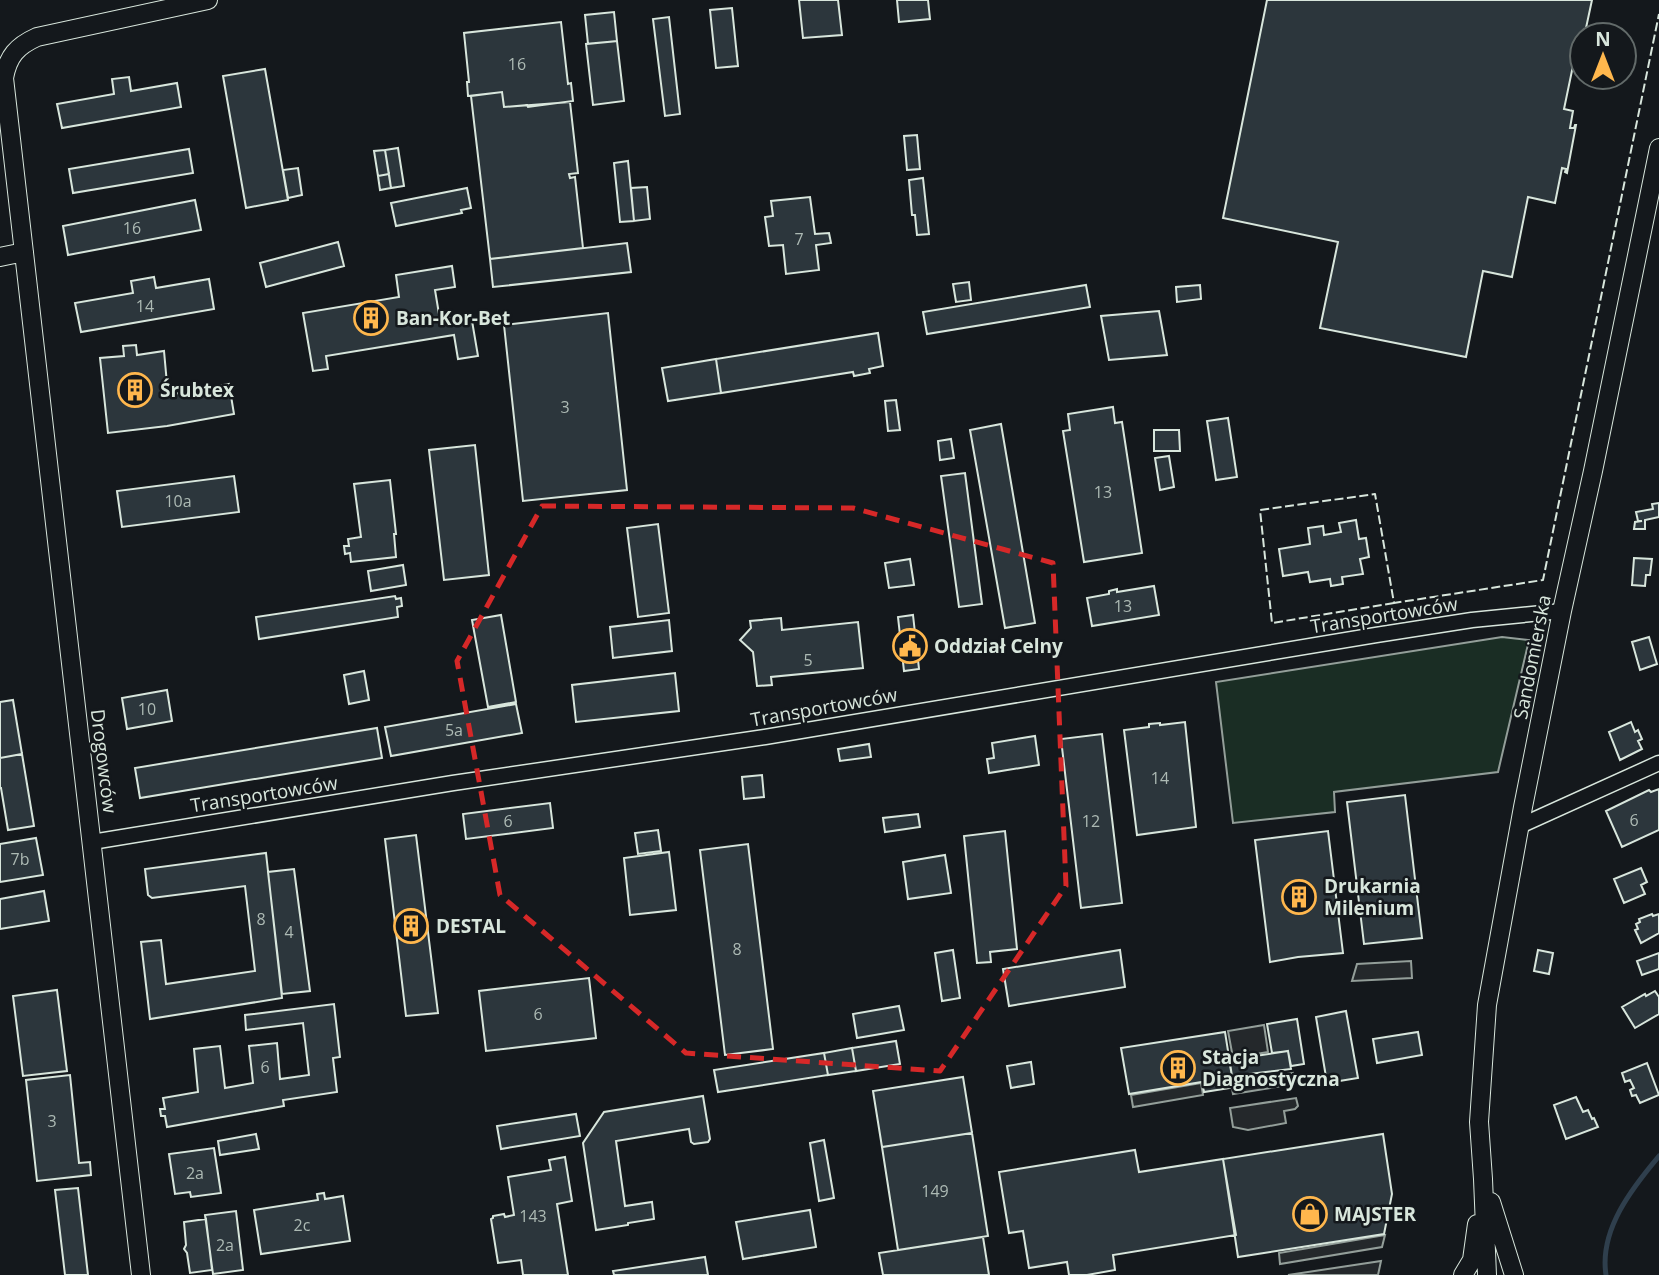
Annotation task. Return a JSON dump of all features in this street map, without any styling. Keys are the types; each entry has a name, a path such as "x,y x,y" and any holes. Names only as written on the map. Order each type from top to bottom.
{"street":[{"name":"Drogowców","path":"141,1275 4,78 8,61 13,54 37,37 208,0"},
{"name":"Sandomierska","path":"1483,1179 1479,1122 1487,1005 1562,611 1659,148"},
{"path":"0,257 24,252"},
{"name":"Transportowców","path":"92,842 467,781 765,737 1344,640 1472,620 1562,611"},
{"path":"1520,826 1659,763"},
{"path":"1463,1275 1472,1260 1483,1179"},
{"path":"1483,1179 1487,1275"},
{"path":"1483,1179 1514,1275"}],"highlighted area":[{"path":"542,506 853,508 1053,563 1066,886 940,1071 686,1053 500,895 457,661"}],"green space":[{"path":"1502,637 1529,640 1498,772 1334,792 1335,812 1233,823 1216,682"}],"shaded area":[{"path":"1411,961 1412,978 1352,981 1357,964"},
{"path":"1264,1025 1268,1052 1233,1058 1228,1031"},
{"path":"1293,1073 1295,1084 1233,1094 1231,1083"},
{"path":"1201,1083 1203,1095 1133,1107 1131,1095"},
{"path":"1296,1098 1298,1106 1284,1111 1286,1123 1248,1130 1233,1127 1230,1108"},
{"path":"1385,1235 1382,1247 1280,1264 1279,1253"},
{"path":"1381,1261 1378,1275 1288,1275"}],"building":[{"path":"799,0 838,0 842,35 803,38"},
{"path":"897,0 928,0 930,19 899,22"},
{"path":"1267,0 1592,0 1588,21 1568,21 1568,90 1564,109 1573,111 1570,128 1576,125 1567,173 1566,169 1562,168 1555,203 1528,197 1512,277 1483,271 1466,357 1320,328 1338,242 1223,218"},
{"path":"732,8 738,66 716,68 710,10"},
{"path":"614,12 617,41 588,44 585,15"},
{"path":"669,17 680,114 665,116 653,19"},
{"path":"561,22 568,84 571,83 573,101 504,107 502,92 468,96 464,33"},
{"path":"617,41 624,101 593,105 586,44"},
{"path":"265,69 288,200 246,208 223,76"},
{"path":"129,77 131,91 177,83 181,107 62,128 57,104 114,94 112,79"},
{"path":"502,92 504,107 570,102 578,173 569,174 570,178 575,177 583,248 490,259 471,96"},
{"path":"917,135 920,169 907,170 904,136"},
{"path":"398,148 404,186 391,188 385,150"},
{"path":"189,149 193,173 73,193 69,169"},
{"path":"385,150 389,174 378,176 374,151"},
{"path":"628,161 634,221 620,222 614,163"},
{"path":"298,168 302,195 288,198 283,170"},
{"path":"389,174 391,188 380,190 378,176"},
{"path":"923,178 929,234 917,235 909,180"},
{"path":"647,187 650,219 634,221 631,188"},
{"path":"467,188 471,208 461,210 462,213 396,226 391,203"},
{"path":"810,197 815,234 829,233 831,243 816,245 819,270 786,274 783,245 769,246 765,217 773,216 771,201"},
{"path":"195,200 201,230 68,255 63,226"},
{"path":"338,242 344,266 266,287 260,263"},
{"path":"627,243 631,272 493,287 490,259"},
{"name":"Ban-Kor-Bet","path":"452,266 455,287 435,290 440,320 471,315 478,356 458,359 454,335 326,356 328,369 313,371 303,313 399,297 396,275"},
{"path":"154,277 156,288 209,279 214,309 81,332 75,303 133,293 131,281"},
{"path":"969,282 971,300 956,302 953,284"},
{"path":"1086,285 1090,307 927,334 923,312"},
{"path":"1200,285 1201,299 1177,302 1176,287"},
{"path":"1159,311 1167,355 1109,360 1101,316"},
{"path":"608,313 627,490 523,501 504,325"},
{"path":"878,333 883,366 869,369 870,373 854,376 853,372 721,393 716,359"},
{"name":"Śrubtex","path":"136,345 137,355 164,351 168,395 229,384 234,414 108,433 100,358 124,356 123,346"},
{"path":"716,359 721,393 668,401 662,368"},
{"path":"896,400 900,430 888,431 885,401"},
{"path":"1113,407 1115,423 1122,422 1142,553 1084,562 1063,431 1070,430 1068,414"},
{"path":"1228,418 1237,477 1216,480 1207,421"},
{"path":"1001,424 1035,623 1005,628 970,430"},
{"path":"1154,430 1179,430 1180,451 1154,451"},
{"path":"951,439 954,458 940,460 938,441"},
{"path":"475,445 489,575 444,580 429,450"},
{"path":"1169,456 1174,487 1160,490 1155,458"},
{"path":"965,473 982,604 959,607 941,476"},
{"path":"234,476 239,512 122,527 117,491"},
{"path":"390,480 396,557 351,562 350,553 345,554 344,546 349,546 348,539 361,537 354,484"},
{"path":"1659,503 1659,517 1645,520 1645,529 1634,529 1635,522 1642,521 1638,521 1636,512 1653,509 1652,504"},
{"path":"1356,520 1359,539 1366,538 1369,557 1360,559 1363,574 1342,577 1343,584 1331,586 1330,579 1310,582 1308,572 1283,576 1279,549 1310,544 1308,528 1323,526 1324,535 1341,532 1339,523"},
{"path":"658,524 669,613 638,617 627,528"},
{"path":"1634,558 1652,559 1645,586 1632,585"},
{"path":"910,559 914,585 889,588 885,563"},
{"path":"403,565 406,585 371,591 368,571"},
{"path":"1154,586 1159,615 1092,626 1087,598 1109,594 1109,591 1117,589 1117,592"},
{"path":"395,596 396,599 401,598 402,606 397,607 398,617 259,639 256,617"},
{"path":"501,615 516,702 488,707 472,620"},
{"path":"913,615 919,669 904,671 898,617"},
{"path":"781,618 782,630 858,622 863,668 771,677 772,685 757,686 753,652 740,640 751,628 750,621"},
{"path":"669,620 672,651 613,658 610,627"},
{"path":"1649,637 1657,664 1640,670 1632,642"},
{"path":"364,671 369,700 349,704 344,675"},
{"path":"675,673 679,711 576,722 572,685"},
{"path":"167,690 172,721 127,729 122,698"},
{"path":"13,700 22,754 0,758 0,702"},
{"path":"516,704 522,733 391,756 385,727"},
{"path":"1185,722 1196,827 1137,835 1124,730 1149,727 1149,724"},
{"path":"1631,722 1642,739 1638,741 1642,749 1620,760 1609,732"},
{"path":"377,728 382,758 140,798 135,768"},
{"path":"1102,734 1122,903 1081,908 1061,739"},
{"path":"1035,736 1039,765 989,773 987,759 994,758 992,743"},
{"path":"869,744 871,757 840,761 838,749"},
{"path":"22,754 34,826 8,830 0,788 0,758"},
{"path":"762,775 764,797 744,799 742,777"},
{"path":"1659,789 1659,830 1622,847 1606,811 1649,790 1651,792"},
{"path":"1405,795 1422,938 1364,944 1347,802"},
{"path":"550,803 553,828 466,839 463,814"},
{"path":"918,814 920,827 885,832 883,818"},
{"path":"658,830 661,851 638,854 635,833"},
{"path":"1005,831 1017,949 990,952 991,962 977,963 964,836"},
{"name":"Drukarnia Milenium","path":"1328,831 1343,953 1270,962 1255,840"},
{"name":"DESTAL","path":"416,835 438,1013 406,1016 385,839"},
{"path":"36,838 43,875 0,882 0,844"},
{"path":"748,844 773,1049 725,1055 700,850"},
{"path":"669,852 676,910 630,915 624,858"},
{"path":"266,853 282,998 150,1019 141,942 161,940 166,984 255,971 245,886 152,898 148,895 145,869"},
{"path":"945,855 951,893 908,899 903,862"},
{"path":"1641,868 1647,882 1641,885 1645,894 1624,903 1614,879"},
{"path":"294,869 310,991 282,994 268,872"},
{"path":"44,891 49,921 0,929 0,899"},
{"path":"1659,914 1659,933 1641,943 1635,930 1638,929 1636,924 1640,922 1639,919"},
{"path":"953,950 960,998 942,1001 935,953"},
{"path":"1120,950 1125,987 1009,1006 1003,969"},
{"path":"1538,950 1553,953 1549,974 1534,971"},
{"path":"1659,953 1659,969 1642,975 1637,961"},
{"path":"589,978 596,1038 486,1051 479,991"},
{"path":"57,990 67,1071 23,1076 13,996"},
{"path":"1655,991 1659,997 1659,1014 1635,1028 1622,1007"},
{"path":"334,1004 340,1057 333,1058 337,1092 283,1100 284,1106 167,1127 165,1116 161,1116 160,1109 165,1109 163,1098 198,1092 194,1049 220,1046 225,1088 253,1083 249,1046 277,1043 280,1079 309,1075 303,1023 246,1030 245,1015"},
{"path":"899,1006 904,1030 857,1038 853,1014"},
{"path":"1346,1011 1358,1078 1327,1083 1316,1017"},
{"path":"1297,1019 1304,1064 1291,1066 1288,1051 1272,1053 1267,1024"},
{"name":"Stacja Diagnostyczna","path":"1225,1032 1232,1076 1228,1077 1230,1088 1204,1092 1202,1082 1129,1094 1121,1048"},
{"path":"1418,1032 1422,1055 1377,1063 1373,1039"},
{"path":"896,1041 900,1064 856,1071 852,1048"},
{"path":"852,1048 856,1071 828,1075 824,1053"},
{"path":"1288,1051 1291,1069 1232,1076 1229,1060"},
{"path":"824,1053 828,1075 718,1092 714,1070"},
{"path":"1031,1062 1034,1084 1011,1088 1007,1066"},
{"path":"1647,1063 1659,1095 1640,1103 1636,1095 1632,1096 1630,1090 1634,1088 1630,1080 1625,1082 1622,1073"},
{"path":"70,1075 79,1163 90,1162 91,1175 37,1181 26,1080"},
{"path":"963,1077 972,1133 882,1147 873,1091"},
{"path":"703,1096 710,1139 708,1142 691,1142 689,1129 616,1141 625,1206 652,1202 654,1219 596,1230 583,1143 604,1112"},
{"path":"1576,1097 1583,1112 1588,1110 1598,1127 1566,1139 1554,1105"},
{"path":"576,1114 580,1136 501,1149 497,1126"},
{"path":"972,1133 988,1236 898,1250 882,1147"},
{"path":"256,1134 259,1149 220,1155 218,1141"},
{"name":"MAJSTER","path":"1383,1134 1392,1194 1384,1234 1238,1257 1223,1159"},
{"path":"824,1140 834,1198 819,1201 810,1143"},
{"path":"214,1148 221,1193 191,1197 190,1192 175,1194 169,1154"},
{"path":"1135,1150 1139,1172 1223,1159 1236,1235 1113,1255 1115,1270 1087,1275 1069,1275 1067,1262 1029,1268 1023,1231 1009,1233 999,1172"},
{"path":"565,1157 572,1201 557,1204 568,1275 523,1275 521,1260 498,1263 491,1219 504,1214 505,1217 514,1215 508,1177 551,1170 549,1160"},
{"path":"78,1188 88,1275 65,1275 55,1190"},
{"path":"324,1193 325,1199 343,1196 350,1241 261,1254 254,1210 318,1200 317,1194"},
{"path":"810,1210 816,1247 743,1259 736,1222"},
{"path":"236,1211 243,1270 213,1274 205,1215"},
{"path":"206,1219 212,1270 190,1273 184,1249 184,1222"},
{"path":"983,1237 989,1275 883,1275 879,1253"},
{"path":"705,1257 708,1275 614,1275 613,1271"}],"waterway":[{"path":"1606,1275 1605,1258 1613,1226 1638,1182 1659,1156"}],"fence":[{"path":"1394,603 1272,623 1260,510 1375,494 1394,603 1543,580 1659,14"}],"place":[{"name":"Ban-Kor-Bet","path":"371,318"},
{"name":"Śrubtex","path":"135,390"},
{"name":"Oddział Celny","path":"910,646"},
{"name":"Drukarnia Milenium","path":"1299,897"},
{"name":"DESTAL","path":"411,926"},
{"name":"Stacja Diagnostyczna","path":"1178,1068"},
{"name":"MAJSTER","path":"1310,1214"}]}
